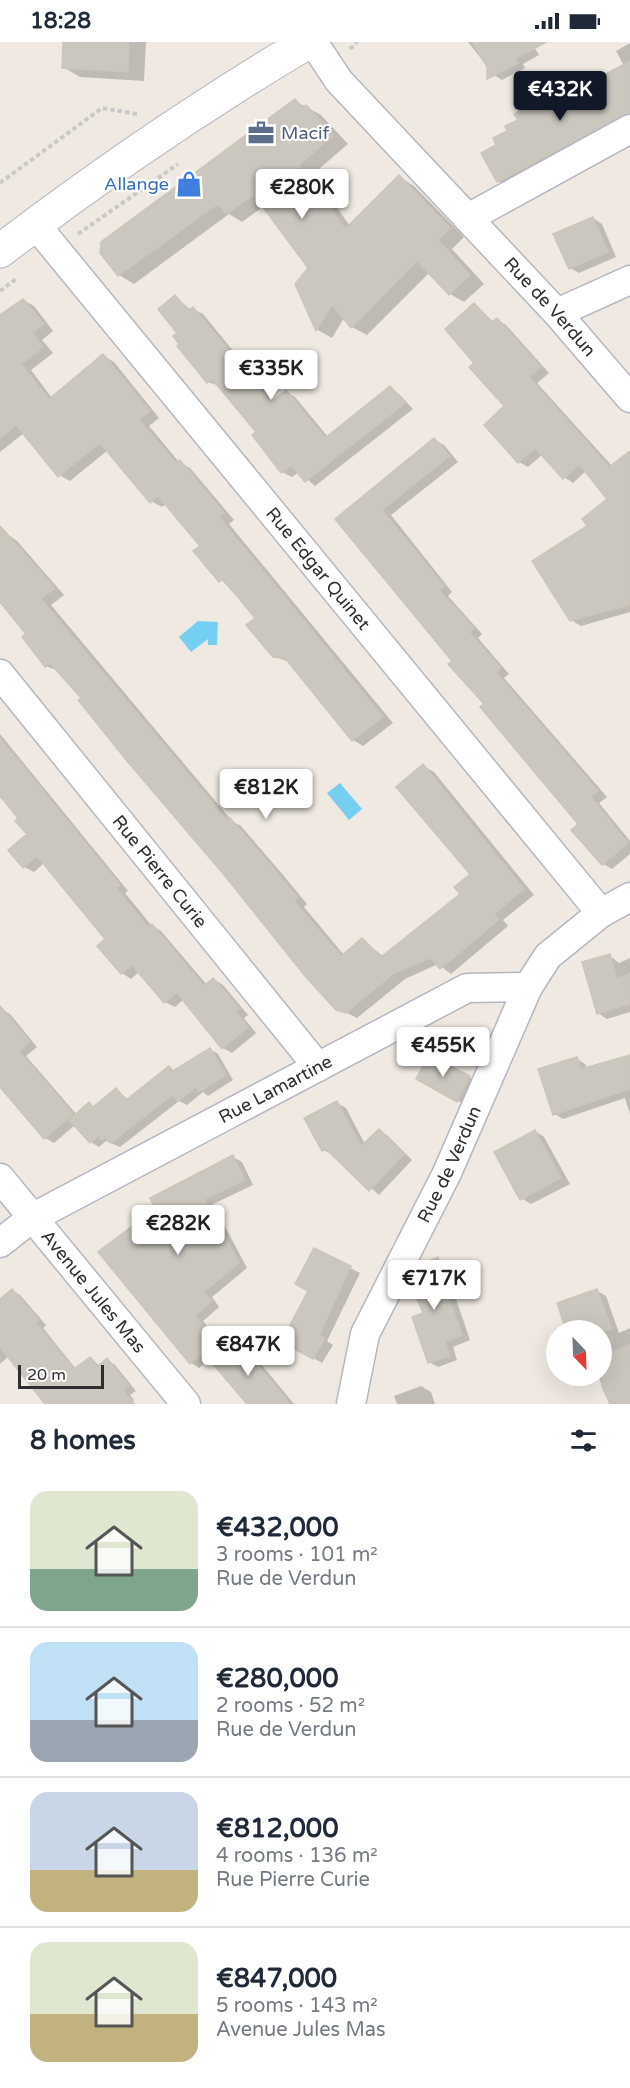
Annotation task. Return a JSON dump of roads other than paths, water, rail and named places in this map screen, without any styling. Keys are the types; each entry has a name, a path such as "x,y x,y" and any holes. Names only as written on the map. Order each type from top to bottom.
{"street":[{"name":"Rue de Verdun","path":"294,46 330,71 557,314 630,398"},
{"path":"0,251 35,224 294,46"},
{"path":"468,218 630,129"},
{"name":"Rue Edgar Quinet","path":"35,224 601,913"},
{"path":"557,314 630,280"},
{"name":"Rue Pierre Curie","path":"0,674 318,1067"},
{"name":"Rue de Verdun","path":"351,1404 365,1334 447,1173 528,987 548,956 601,913 630,897"},
{"name":"Rue Lamartine","path":"0,1243 32,1218 467,988 528,987"},
{"name":"Avenue Jules Mas","path":"0,1179 186,1404"}],"water":[{"path":"198,621 218,622 217,645 208,645 208,639 191,652 179,637"},
{"path":"340,783 362,809 349,820 327,793"}],"place":[{"name":"Macif","path":"261,133"},
{"name":"Allange","path":"189,184"}]}
